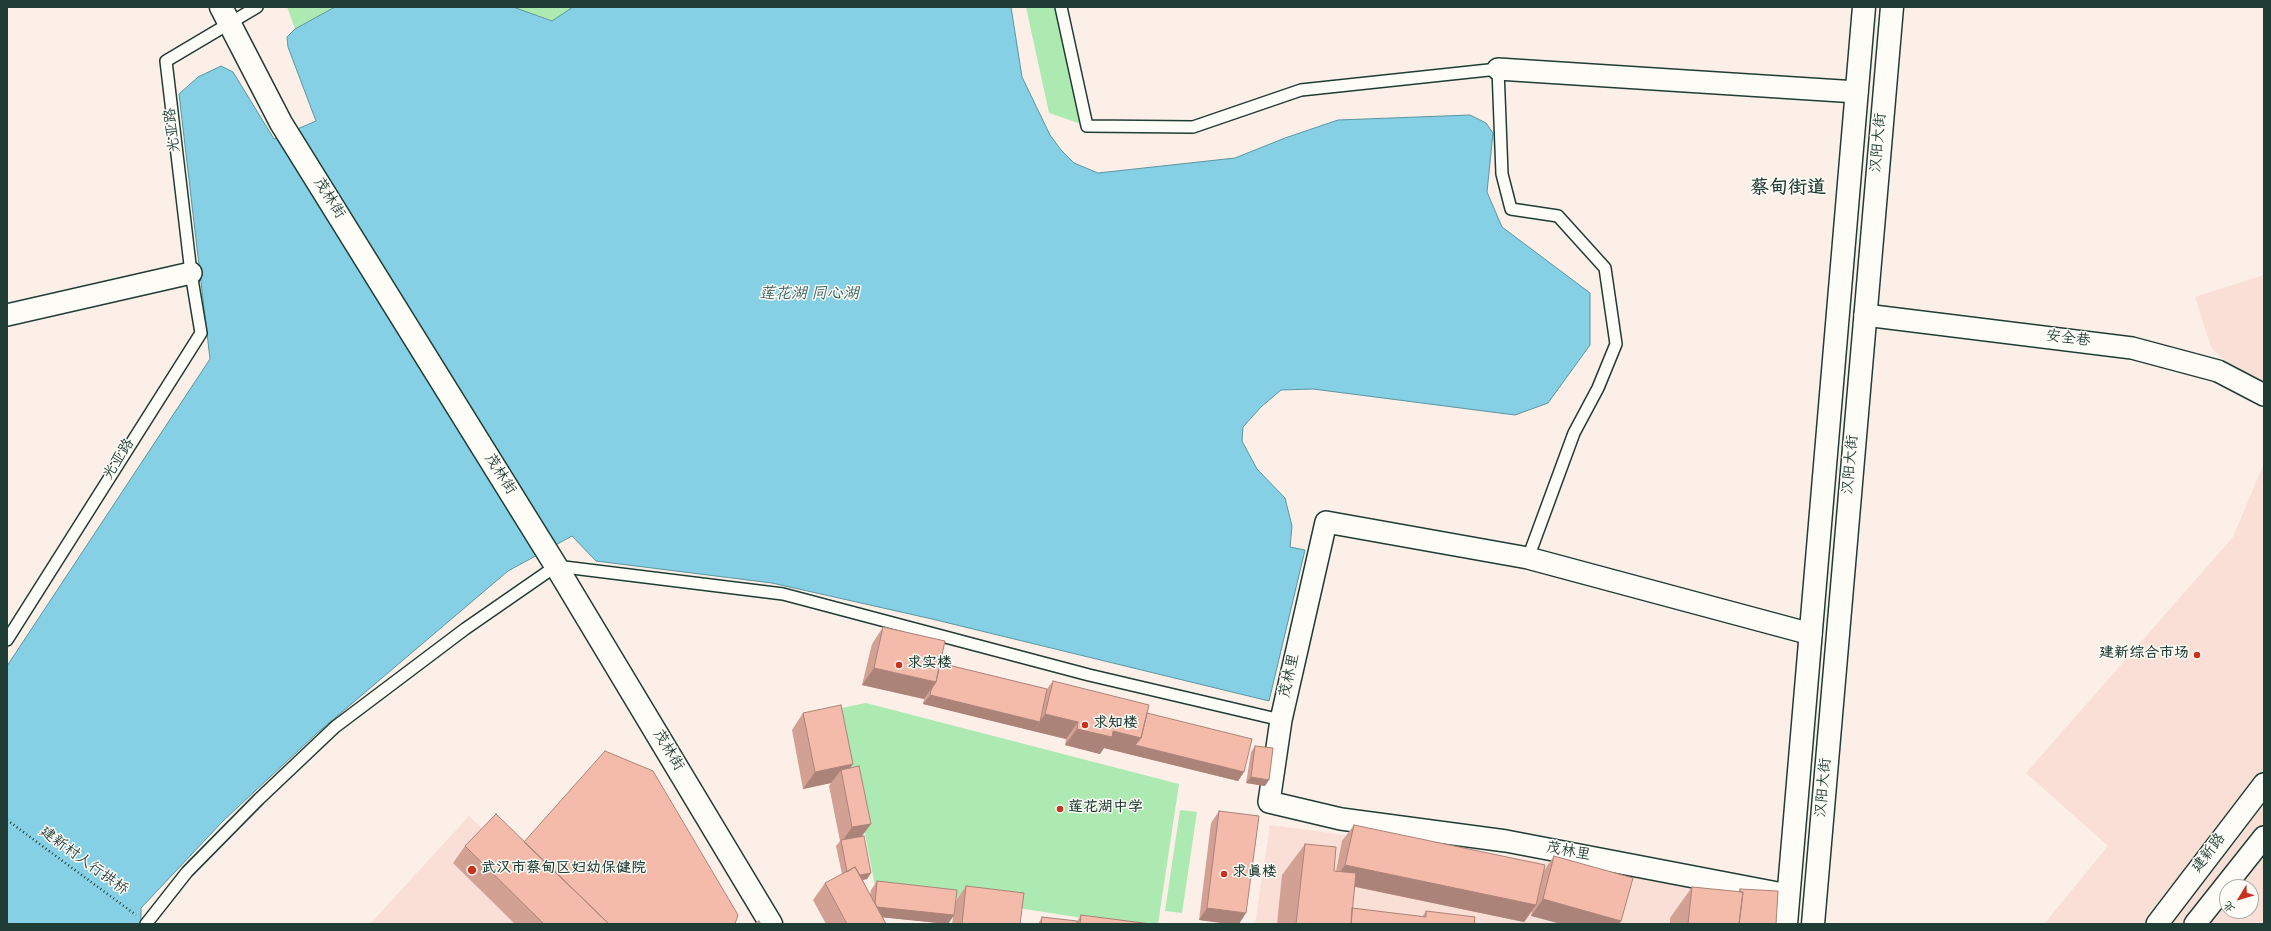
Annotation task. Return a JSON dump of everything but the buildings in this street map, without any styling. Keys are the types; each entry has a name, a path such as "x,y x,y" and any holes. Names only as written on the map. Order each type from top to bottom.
{"street":[{"name":"汉阳大街","path":"1786,924 1864,7"},
{"name":"汉阳大街","path":"1813,924 1892,7"},
{"name":"茂林街","path":"226,13 281,123 556,566 771,924"},
{"path":"1498,69 1857,92"},
{"path":"7,315 190,273"},
{"name":"安全巷","path":"1865,315 2132,348 2218,371 2264,394"},
{"name":"茂林里","path":"1788,895 1506,841 1341,819 1269,802 1281,720 1326,522 1528,558 1811,634"},
{"name":"建新路","path":"2156,924 2264,784"},
{"name":"建新路","path":"2195,924 2264,837"}],"lane":[{"path":"226,13 257,7"},
{"path":"1061,7 1087,126 1193,127 1301,90 1498,69 1502,174 1512,209 1558,216 1606,268 1616,344 1598,388 1574,433 1528,558"},
{"name":"光亚路","path":"7,640 201,333 190,273 166,61 226,13"},
{"path":"146,923 187,872 335,727 465,629 556,566 783,594 1089,674 1281,720"}],"path":[{"name":"建新村人行拱桥","path":"7,820 146,923"}],"shaded area":[{"path":"2264,275 2264,402 2211,347 2195,297"},
{"name":"建新综合市场","path":"2264,463 2264,924 2044,924 2108,846 2026,773 2233,537"},
{"name":"武汉市蔡甸区妇幼保健院","path":"469,816 581,924 370,924"},
{"path":"1270,825 1788,895 1786,924 1255,924"}],"green space":[{"path":"287,7 335,7 295,29"},
{"path":"513,7 573,7 552,21"},
{"path":"1026,7 1061,7 1087,126 1049,113"},
{"path":"866,703 1179,784 1158,924 1122,924 875,886 841,708"},
{"path":"1180,810 1197,812 1182,913 1165,911"}],"water":[{"name":"莲花湖 同心湖","path":"335,7 513,7 552,21 573,7 1011,7 1022,77 1050,135 1061,150 1074,163 1098,173 1235,158 1285,138 1338,120 1470,115 1486,123 1493,133 1487,192 1502,227 1590,293 1590,345 1548,403 1515,415 1313,389 1281,390 1261,407 1243,427 1242,441 1257,469 1285,498 1292,526 1290,547 1305,550 1269,701 932,619 772,583 596,561 572,536 508,571 316,734 223,821 141,908 141,924 7,924 7,666 210,359 179,94 198,77 221,66 233,72 274,139 316,121 288,47 287,37 295,29"}],"place":[{"name":"建新综合市场","path":"2197,655"},
{"name":"求实楼","path":"899,665"},
{"name":"求知楼","path":"1085,725"},
{"name":"莲花湖中学","path":"1060,809"},
{"name":"武汉市蔡甸区妇幼保健院","path":"472,870"},
{"name":"求真楼","path":"1224,874"}],"district":[{"name":"蔡甸街道","path":"1788,190"}]}
